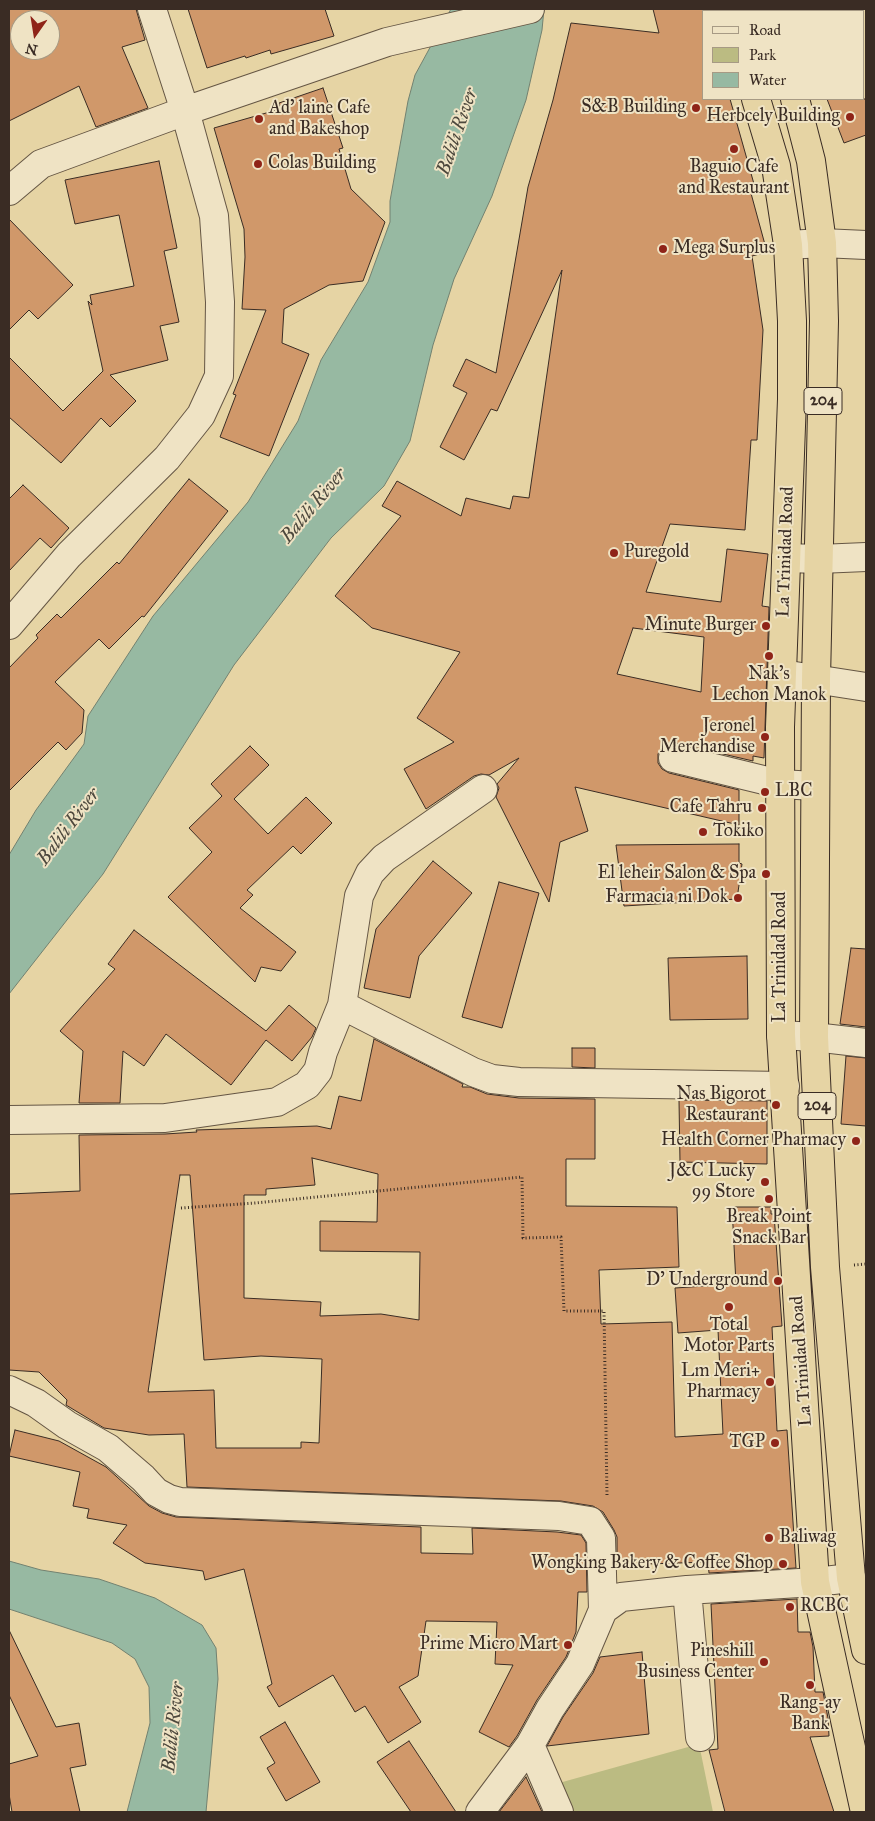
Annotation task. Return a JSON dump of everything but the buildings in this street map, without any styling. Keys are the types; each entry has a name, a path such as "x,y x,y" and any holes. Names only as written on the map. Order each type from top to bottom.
{"highway":[{"name":"La Trinidad Road","path":"756,100 776,166 788,244 792,331 792,399 780,784 781,1035 815,1582 865,1812"},
{"name":"La Trinidad Road","path":"795,100 811,161 822,243 824,321 816,679 814,1037 825,1267 850,1578 866,1650"},
{"path":"781,938 814,941"}],"street":[{"path":"9,625 69,555 167,458 201,415 219,376 220,302 214,216 185,111 152,9"},
{"path":"9,191 41,164 185,111 386,42 530,9"},
{"path":"788,244 866,245"},
{"path":"786,558 866,557"},
{"path":"782,674 866,687"},
{"path":"672,758 780,784 815,786"},
{"path":"9,1120 165,1118 277,1102 307,1086 318,1070 323,1052 342,1005 359,896 370,873 384,858 483,789"},
{"path":"342,1005 473,1072 492,1079 519,1082 785,1086"},
{"path":"781,1035 866,1043"},
{"path":"9,1390 36,1403 67,1425 108,1448 143,1478 156,1492 168,1499 180,1502 559,1516 590,1521 601,1538 603,1610 580,1664 550,1709 530,1745 480,1812"},
{"path":"603,1610 621,1597 687,1590 850,1578"},
{"path":"687,1590 700,1737"},
{"path":"530,1745 559,1812"}],"path":[{"path":"181,1208 255,1203 522,1177 523,1238 561,1237 564,1311 604,1311 607,1514 601,1538"}],"green space":[{"path":"699,1744 713,1812 572,1812 559,1783"}],"water":[{"name":"Balili River","path":"451,9 544,9 542,30 526,100 492,196 454,279 433,345 410,441 384,486 331,538 234,665 103,874 9,994 9,855 36,810 84,744 88,716 153,616 248,502 298,421 321,360 368,282 390,222 390,201 408,101 415,75"},
{"name":"Balili River","path":"9,1561 41,1570 99,1579 155,1598 202,1625 216,1648 218,1679 206,1812 127,1812 150,1723 149,1687 135,1659 112,1643 9,1609"}],"place":[{"name":"S&B Building","path":"696,108"},
{"name":"Herbcely Building","path":"850,117"},
{"name":"Ad' laine Cafe and Bakeshop","path":"259,119"},
{"name":"Baguio Cafe and Restaurant","path":"734,149"},
{"name":"Colas Building","path":"258,164"},
{"name":"Mega Surplus","path":"663,249"},
{"name":"Puregold","path":"614,553"},
{"name":"Minute Burger","path":"766,626"},
{"name":"Nak's Lechon Manok","path":"769,656"},
{"name":"Jeronel Merchandise","path":"765,737"},
{"name":"LBC","path":"765,792"},
{"name":"Cafe Tahru","path":"762,808"},
{"name":"Tokiko","path":"703,832"},
{"name":"El leheir Salon & Spa","path":"766,874"},
{"name":"Farmacia ni Dok","path":"738,898"},
{"name":"Nas Bigorot Restaurant","path":"776,1105"},
{"name":"Health Corner Pharmacy","path":"856,1141"},
{"name":"J&C Lucky 99 Store","path":"765,1182"},
{"name":"Break Point Snack Bar","path":"769,1199"},
{"name":"D' Underground","path":"778,1281"},
{"name":"Total Motor Parts","path":"729,1307"},
{"name":"Lm Meri+ Pharmacy","path":"770,1382"},
{"name":"TGP","path":"775,1443"},
{"name":"Baliwag","path":"769,1538"},
{"name":"Wongking Bakery & Coffee Shop","path":"783,1564"},
{"name":"RCBC","path":"790,1607"},
{"name":"Prime Micro Mart","path":"568,1645"},
{"name":"Pineshill Business Center","path":"764,1662"},
{"name":"Rang-ay Bank","path":"810,1685"}]}
